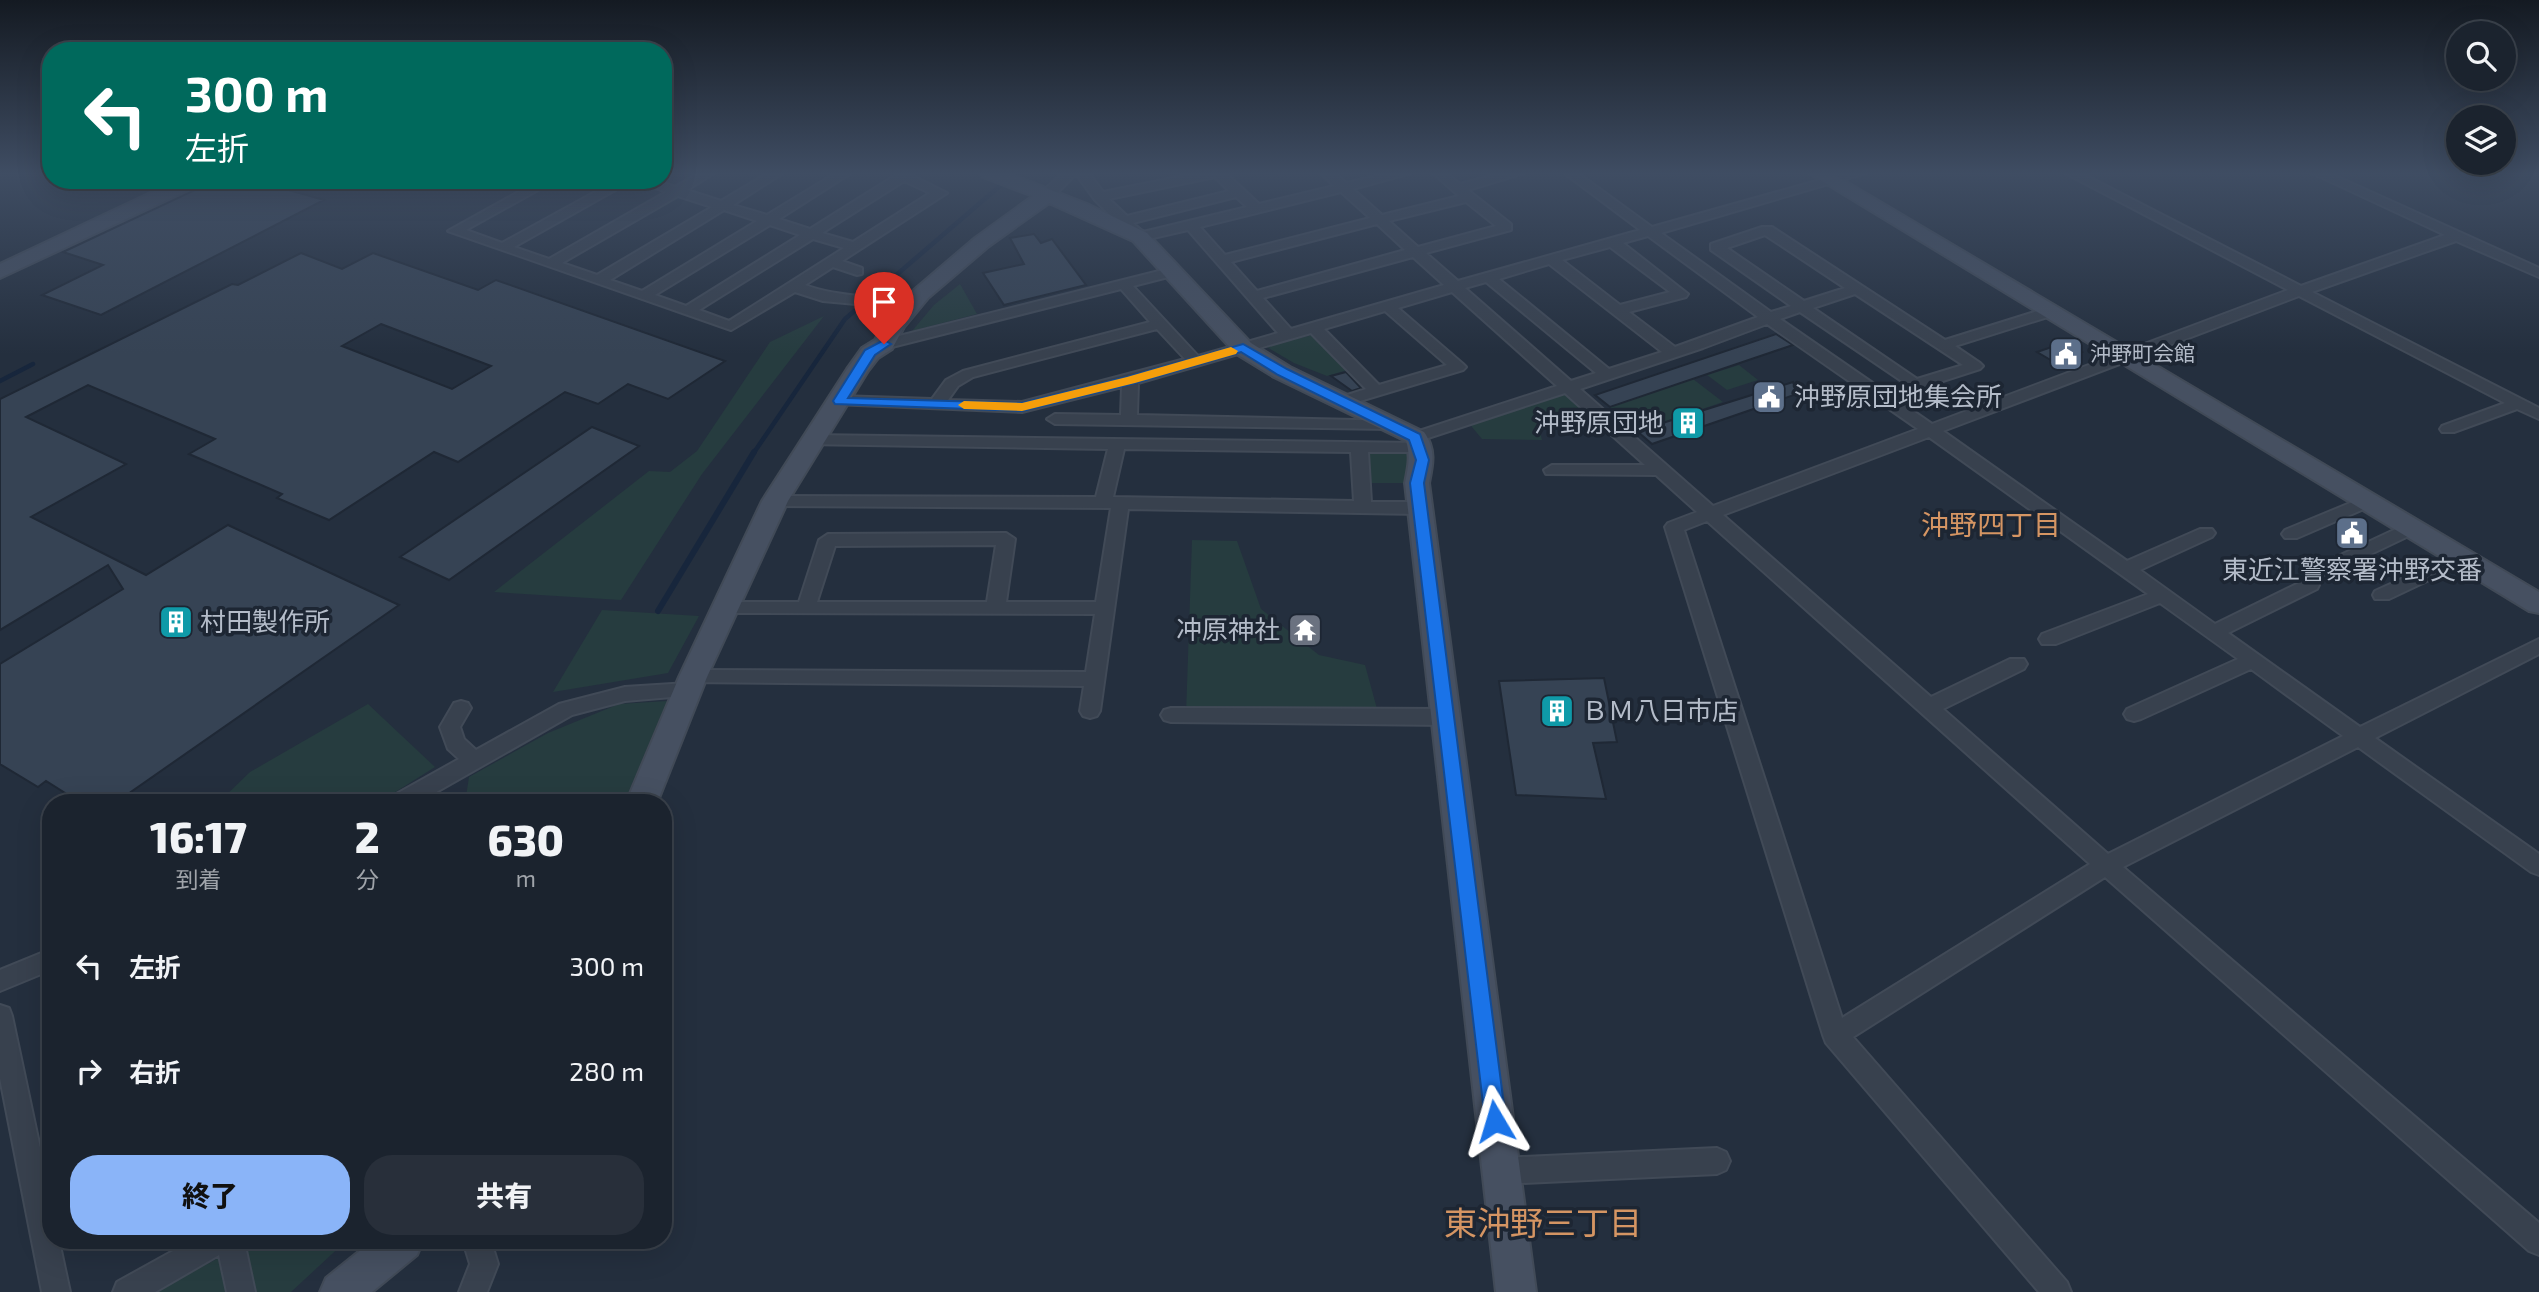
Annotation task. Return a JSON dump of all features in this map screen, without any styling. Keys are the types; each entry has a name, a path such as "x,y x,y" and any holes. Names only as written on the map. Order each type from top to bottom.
{"street":[{"path":"0,272 82,233"},
{"path":"462,233 601,279 730,326 876,233"},
{"path":"504,247 529,233"},
{"path":"552,263 604,233"},
{"path":"601,279 677,233"},
{"path":"645,295 746,233"},
{"path":"688,311 811,233"},
{"path":"812,233 854,247"},
{"path":"884,344 894,325 921,294 992,233"},
{"path":"1132,233 1140,237 1156,233"},
{"path":"1137,233 1243,348 1283,372 1392,424 1418,443 1423,460 1417,483 1516,1292"},
{"path":"1198,233 1288,335"},
{"path":"1221,260 1327,233"},
{"path":"1395,233 2106,865 2539,1241"},
{"path":"1253,296 1482,233"},
{"path":"839,401 1022,407 1130,380 1643,233"},
{"path":"1654,233 1769,318 1934,430 2160,596 2539,866"},
{"path":"1758,233 1716,247 1915,384 1975,366 1773,233"},
{"path":"1918,233 2539,604"},
{"path":"2188,233 2539,414"},
{"path":"2450,233 2539,273"},
{"path":"2057,1292 1835,1035 1674,527 2300,291 2456,236"},
{"path":"1613,242 1681,294 1618,310"},
{"path":"1551,259 1673,353"},
{"path":"831,262 857,271"},
{"path":"646,794 690,683 775,501 811,440 870,353 884,344 1171,272"},
{"path":"1488,277 1606,374"},
{"path":"1124,284 1195,361"},
{"path":"793,286 823,298 858,298 895,305"},
{"path":"811,440 1359,447 1418,443 1606,374 1858,288"},
{"path":"1344,401 1458,367 1388,306"},
{"path":"1944,345 2049,312"},
{"path":"937,404 952,383 968,374 1160,324"},
{"path":"1314,327 1376,391"},
{"path":"1129,420 1130,380"},
{"path":"2448,429 2518,403"},
{"path":"1055,419 1392,424"},
{"path":"1090,711 1104,608 1117,445"},
{"path":"1359,447 1363,507"},
{"path":"1552,470 1662,470"},
{"path":"775,501 1420,508"},
{"path":"2291,534 2367,502"},
{"path":"2323,570 2411,528"},
{"path":"2124,570 2206,533"},
{"path":"806,608 828,540 1006,539 996,607"},
{"path":"2382,595 2461,558"},
{"path":"2212,633 2311,585"},
{"path":"2049,639 2160,596"},
{"path":"725,608 1104,608"},
{"path":"1835,1035 2106,865 2539,646"},
{"path":"2134,714 2252,661"},
{"path":"1930,708 2017,664"},
{"path":"415,794 566,709 625,694 690,683 1094,679"},
{"path":"461,708 450,727 455,743 475,761"},
{"path":"1171,715 1445,717"},
{"path":"0,981 42,963"},
{"path":"0,1016 42,1223"},
{"path":"1502,1171 1717,1161"},
{"path":"47,1249 56,1292"},
{"path":"127,1292 204,1249"},
{"path":"232,1249 241,1292"},
{"path":"340,1292 393,1249"},
{"path":"473,1292 484,1264 479,1249"}],"green space":[{"path":"960,284 977,314 912,331 934,305"},
{"path":"824,316 702,474 621,600 494,592 649,471 670,472 697,451 770,342"},
{"path":"1313,335 1351,369 1327,376 1294,363 1265,346"},
{"path":"1739,365 1758,380 1727,390 1707,375"},
{"path":"1693,379 1723,402 1637,431 1610,407"},
{"path":"1568,388 1611,426 1538,423 1542,440 1482,439 1467,421"},
{"path":"1359,447 1420,448 1417,483 1361,483"},
{"path":"1192,540 1237,541 1261,609 1319,655 1365,665 1379,716 1186,715"},
{"path":"602,610 699,616 668,673 553,692"},
{"path":"667,701 628,794 466,794 469,777 548,733 619,704"},
{"path":"368,704 435,767 392,794 227,794 250,772"},
{"path":"236,1249 337,1249 291,1292 154,1292"}],"building":[{"path":"103,233 259,233 101,315 42,295 103,265 63,252"},
{"path":"1034,234 1041,243 1052,239 1086,285 1004,305 983,273 1024,264 1010,238"},
{"path":"301,253 342,269 373,253 478,290 496,280 725,361 668,399 628,384 598,404 565,392 458,462 434,452 329,520 277,498 282,494 189,454 215,439 88,385 26,417 126,464 31,517 146,575 228,525 399,605 128,794 67,794 46,781 38,787 0,764 0,664 123,589 108,565 0,630 0,399 232,284 238,285","holes":["381,324 491,366 452,389 342,346"]},
{"path":"1776,334 1793,345 1610,407 1595,395"},
{"name":"沖野町会館","path":"2066,342 2082,352 2054,362 2037,352"},
{"path":"1346,372 1361,388 1352,391 1331,376"},
{"name":"沖野原団地","path":"1793,382 1797,394 1652,444 1637,431"},
{"path":"592,427 639,446 449,580 400,557"},
{"name":"ＢＭ八日市店","path":"1604,678 1617,742 1593,743 1606,799 1516,795 1499,681"}],"waterway":[{"path":"753,454 845,319 945,233"},
{"path":"0,381 33,364"},
{"path":"658,611 754,452"}],"slow traffic":[{"path":"964,405 1022,407 1231,351"}],"place":[{"name":"沖野町会館","path":"2066,354"},
{"name":"沖野原団地集会所","path":"1769,397"},
{"name":"沖野原団地","path":"1688,423"},
{"name":"東近江警察署沖野交番","path":"2352,533"},
{"name":"村田製作所","path":"176,622"},
{"name":"冲原神社","path":"1305,630"},
{"name":"ＢＭ八日市店","path":"1557,711"}],"district":[{"name":"沖野四丁目","path":"1991,525"},
{"name":"東沖野三丁目","path":"1543,1223"}],"route":[{"path":"884,344 870,353 839,401 1022,407 1243,348 1283,372 1416,437 1423,460 1417,483 1495,1121"}]}
